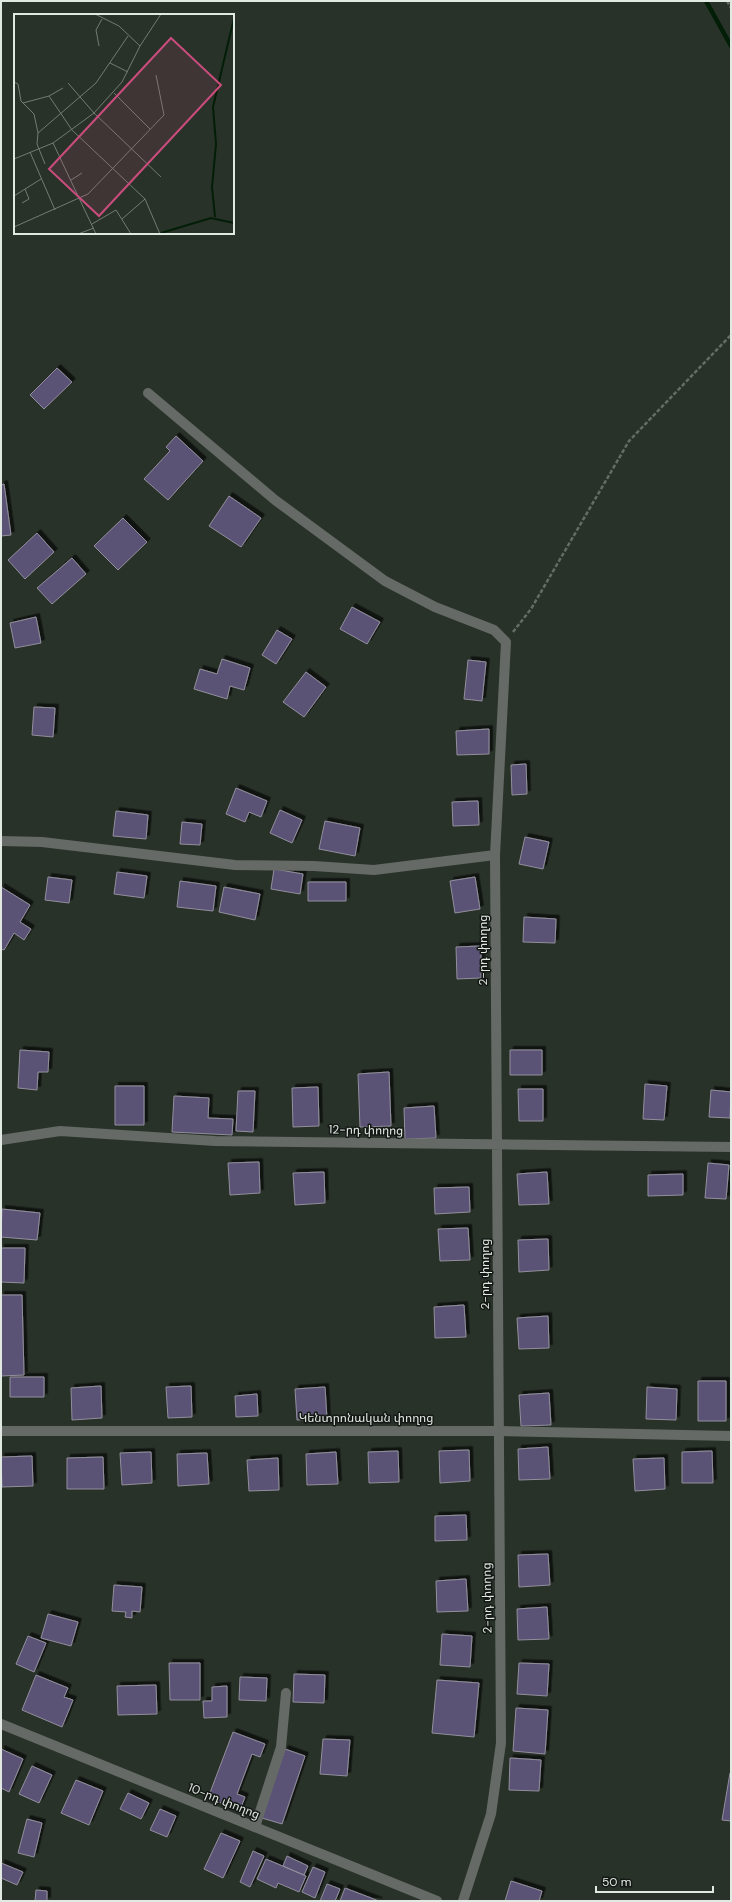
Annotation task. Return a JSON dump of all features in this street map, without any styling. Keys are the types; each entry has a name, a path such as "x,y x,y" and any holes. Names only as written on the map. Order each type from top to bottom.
{"street":[{"path":"148,393 275,500 385,581 435,607 494,630 506,642"},
{"name":"2-րդ փողոց","path":"463,1901 491,1814 501,1743 495,855 506,642"},
{"path":"1,840 42,842 235,865 314,866 374,870 495,855"},
{"name":"12-րդ փողոց","path":"1,1140 60,1131 216,1141 731,1147"},
{"name":"Կենտրոնական փողոց","path":"1,1431 498,1431 731,1436"},
{"path":"255,1827 281,1747 286,1693"},
{"name":"10-րդ փողոց","path":"1,1724 437,1901"}],"path":[{"path":"726,1 731,8"},
{"path":"506,642 531,609 629,440 731,335"}],"building":[{"path":"57,368 72,382 44,409 30,395"},
{"path":"176,436 203,461 168,500 144,479 170,451 166,447"},
{"path":"4,484 11,535 1,536 1,485"},
{"path":"229,496 261,518 241,547 209,526"},
{"path":"123,518 147,542 118,570 94,546"},
{"path":"37,533 54,552 25,579 8,560"},
{"path":"72,558 86,574 52,604 37,588"},
{"path":"352,607 380,622 367,644 340,629"},
{"path":"36,617 41,643 15,648 10,623"},
{"path":"277,630 292,639 276,664 262,655"},
{"path":"222,659 250,668 244,690 230,686 227,699 194,689 200,669 217,674"},
{"path":"468,660 486,662 482,701 464,699"},
{"path":"306,672 326,687 304,717 283,702"},
{"path":"34,707 55,708 53,737 32,735"},
{"path":"489,729 489,754 457,755 456,731"},
{"path":"526,764 527,794 512,795 511,765"},
{"path":"236,788 267,801 261,817 249,812 245,822 226,814"},
{"path":"478,801 479,825 453,826 452,802"},
{"path":"280,810 302,820 292,843 270,833"},
{"path":"116,811 148,815 146,839 113,836"},
{"path":"325,821 360,828 355,856 319,849"},
{"path":"182,822 202,824 200,845 180,844"},
{"path":"525,837 549,842 543,869 519,864"},
{"path":"274,869 303,874 300,894 271,889"},
{"path":"117,872 147,876 144,898 114,894"},
{"path":"48,877 72,880 69,903 45,900"},
{"path":"475,877 480,909 455,913 450,881"},
{"path":"180,881 216,886 213,911 177,907"},
{"path":"308,882 346,882 346,901 308,901"},
{"path":"1,887 30,905 20,922 31,929 24,940 14,933 4,950 1,949"},
{"path":"224,887 260,894 255,920 219,912"},
{"path":"524,917 556,919 555,943 523,942"},
{"path":"481,946 481,978 457,979 456,947"},
{"path":"20,1050 49,1052 48,1072 38,1072 37,1090 18,1088"},
{"path":"510,1050 542,1050 542,1075 510,1075"},
{"path":"389,1072 391,1126 360,1127 358,1074"},
{"path":"645,1084 667,1086 664,1120 643,1119"},
{"path":"115,1086 144,1086 144,1125 115,1125"},
{"path":"318,1087 319,1126 293,1127 292,1088"},
{"path":"518,1089 543,1089 543,1121 519,1121"},
{"path":"711,1090 731,1092 730,1118 709,1117"},
{"path":"238,1091 255,1091 253,1132 236,1131"},
{"path":"174,1096 209,1098 208,1118 233,1119 232,1135 172,1132"},
{"path":"434,1106 436,1138 405,1139 404,1108"},
{"path":"259,1162 260,1193 230,1195 228,1163"},
{"path":"708,1163 729,1165 726,1199 705,1198"},
{"path":"324,1172 325,1203 295,1205 293,1173"},
{"path":"547,1172 549,1204 519,1205 517,1174"},
{"path":"683,1174 683,1195 648,1196 648,1175"},
{"path":"469,1187 470,1212 435,1214 434,1188"},
{"path":"2,1209 40,1213 37,1240 1,1237"},
{"path":"468,1228 470,1260 440,1261 438,1229"},
{"path":"548,1239 549,1270 519,1272 518,1240"},
{"path":"1,1248 25,1248 24,1283 1,1282"},
{"path":"1,1295 22,1295 24,1375 1,1376"},
{"path":"464,1305 466,1337 435,1338 434,1307"},
{"path":"548,1316 549,1348 519,1349 517,1318"},
{"path":"10,1377 44,1377 44,1397 10,1397"},
{"path":"698,1381 726,1381 726,1421 698,1421"},
{"path":"101,1386 102,1418 72,1420 71,1388"},
{"path":"191,1386 192,1417 168,1418 166,1387"},
{"path":"325,1387 327,1419 297,1420 295,1389"},
{"path":"647,1387 677,1389 676,1420 646,1419"},
{"path":"549,1393 551,1425 521,1426 519,1395"},
{"path":"257,1394 258,1416 236,1417 235,1396"},
{"path":"548,1447 550,1479 519,1480 518,1449"},
{"path":"469,1450 470,1481 440,1483 439,1451"},
{"path":"398,1451 399,1482 369,1483 368,1452"},
{"path":"712,1451 713,1483 682,1483 682,1452"},
{"path":"151,1452 152,1483 122,1485 120,1453"},
{"path":"336,1452 338,1484 307,1485 306,1454"},
{"path":"207,1453 209,1484 178,1486 177,1454"},
{"path":"32,1456 33,1486 2,1487 1,1457"},
{"path":"103,1457 104,1489 67,1489 67,1458"},
{"path":"278,1458 279,1490 249,1491 247,1460"},
{"path":"664,1458 665,1489 635,1491 633,1459"},
{"path":"466,1515 467,1540 435,1541 435,1516"},
{"path":"548,1554 550,1585 519,1587 518,1555"},
{"path":"466,1579 468,1611 437,1612 436,1581"},
{"path":"114,1585 142,1587 140,1612 132,1611 132,1618 125,1617 126,1612 112,1611"},
{"path":"547,1607 549,1639 518,1640 517,1609"},
{"path":"48,1614 78,1622 71,1646 41,1638"},
{"path":"442,1634 472,1636 470,1667 440,1665"},
{"path":"28,1636 46,1643 34,1672 16,1664"},
{"path":"169,1663 200,1663 200,1700 170,1700"},
{"path":"519,1663 549,1664 547,1696 517,1694"},
{"path":"294,1674 325,1675 324,1703 293,1702"},
{"path":"36,1675 68,1688 64,1697 73,1700 62,1727 22,1710"},
{"path":"240,1677 267,1678 266,1701 239,1700"},
{"path":"437,1680 479,1683 474,1737 432,1733"},
{"path":"156,1685 157,1714 118,1715 117,1686"},
{"path":"227,1686 227,1717 204,1718 203,1701 212,1701 212,1687"},
{"path":"516,1708 548,1710 545,1754 513,1751"},
{"path":"233,1732 265,1744 260,1757 252,1754 237,1794 245,1797 240,1810 208,1798"},
{"path":"323,1739 350,1740 347,1776 320,1774"},
{"path":"1,1749 23,1759 9,1792 1,1788"},
{"path":"285,1749 305,1756 282,1824 262,1818"},
{"path":"510,1758 541,1760 539,1791 509,1790"},
{"path":"32,1766 52,1775 39,1803 19,1794"},
{"path":"731,1773 731,1821 722,1820"},
{"path":"76,1780 103,1791 89,1825 61,1813"},
{"path":"128,1793 149,1803 141,1819 120,1809"},
{"path":"160,1809 176,1816 167,1837 150,1830"},
{"path":"27,1819 42,1823 34,1857 18,1853"},
{"path":"221,1833 240,1841 223,1878 204,1869"},
{"path":"253,1851 264,1856 250,1887 240,1882"},
{"path":"287,1856 308,1866 304,1875 283,1866"},
{"path":"266,1859 306,1876 299,1892 278,1883 276,1888 257,1879"},
{"path":"1,1863 23,1872 17,1885 1,1878"},
{"path":"313,1867 325,1872 315,1898 302,1892"},
{"path":"511,1881 542,1891 539,1901 505,1901"},
{"path":"327,1884 340,1889 335,1901 320,1901"},
{"path":"345,1888 379,1901 340,1901"},
{"path":"36,1890 47,1891 47,1901 35,1901"}],"waterway":[{"path":"706,1 731,46"}]}
